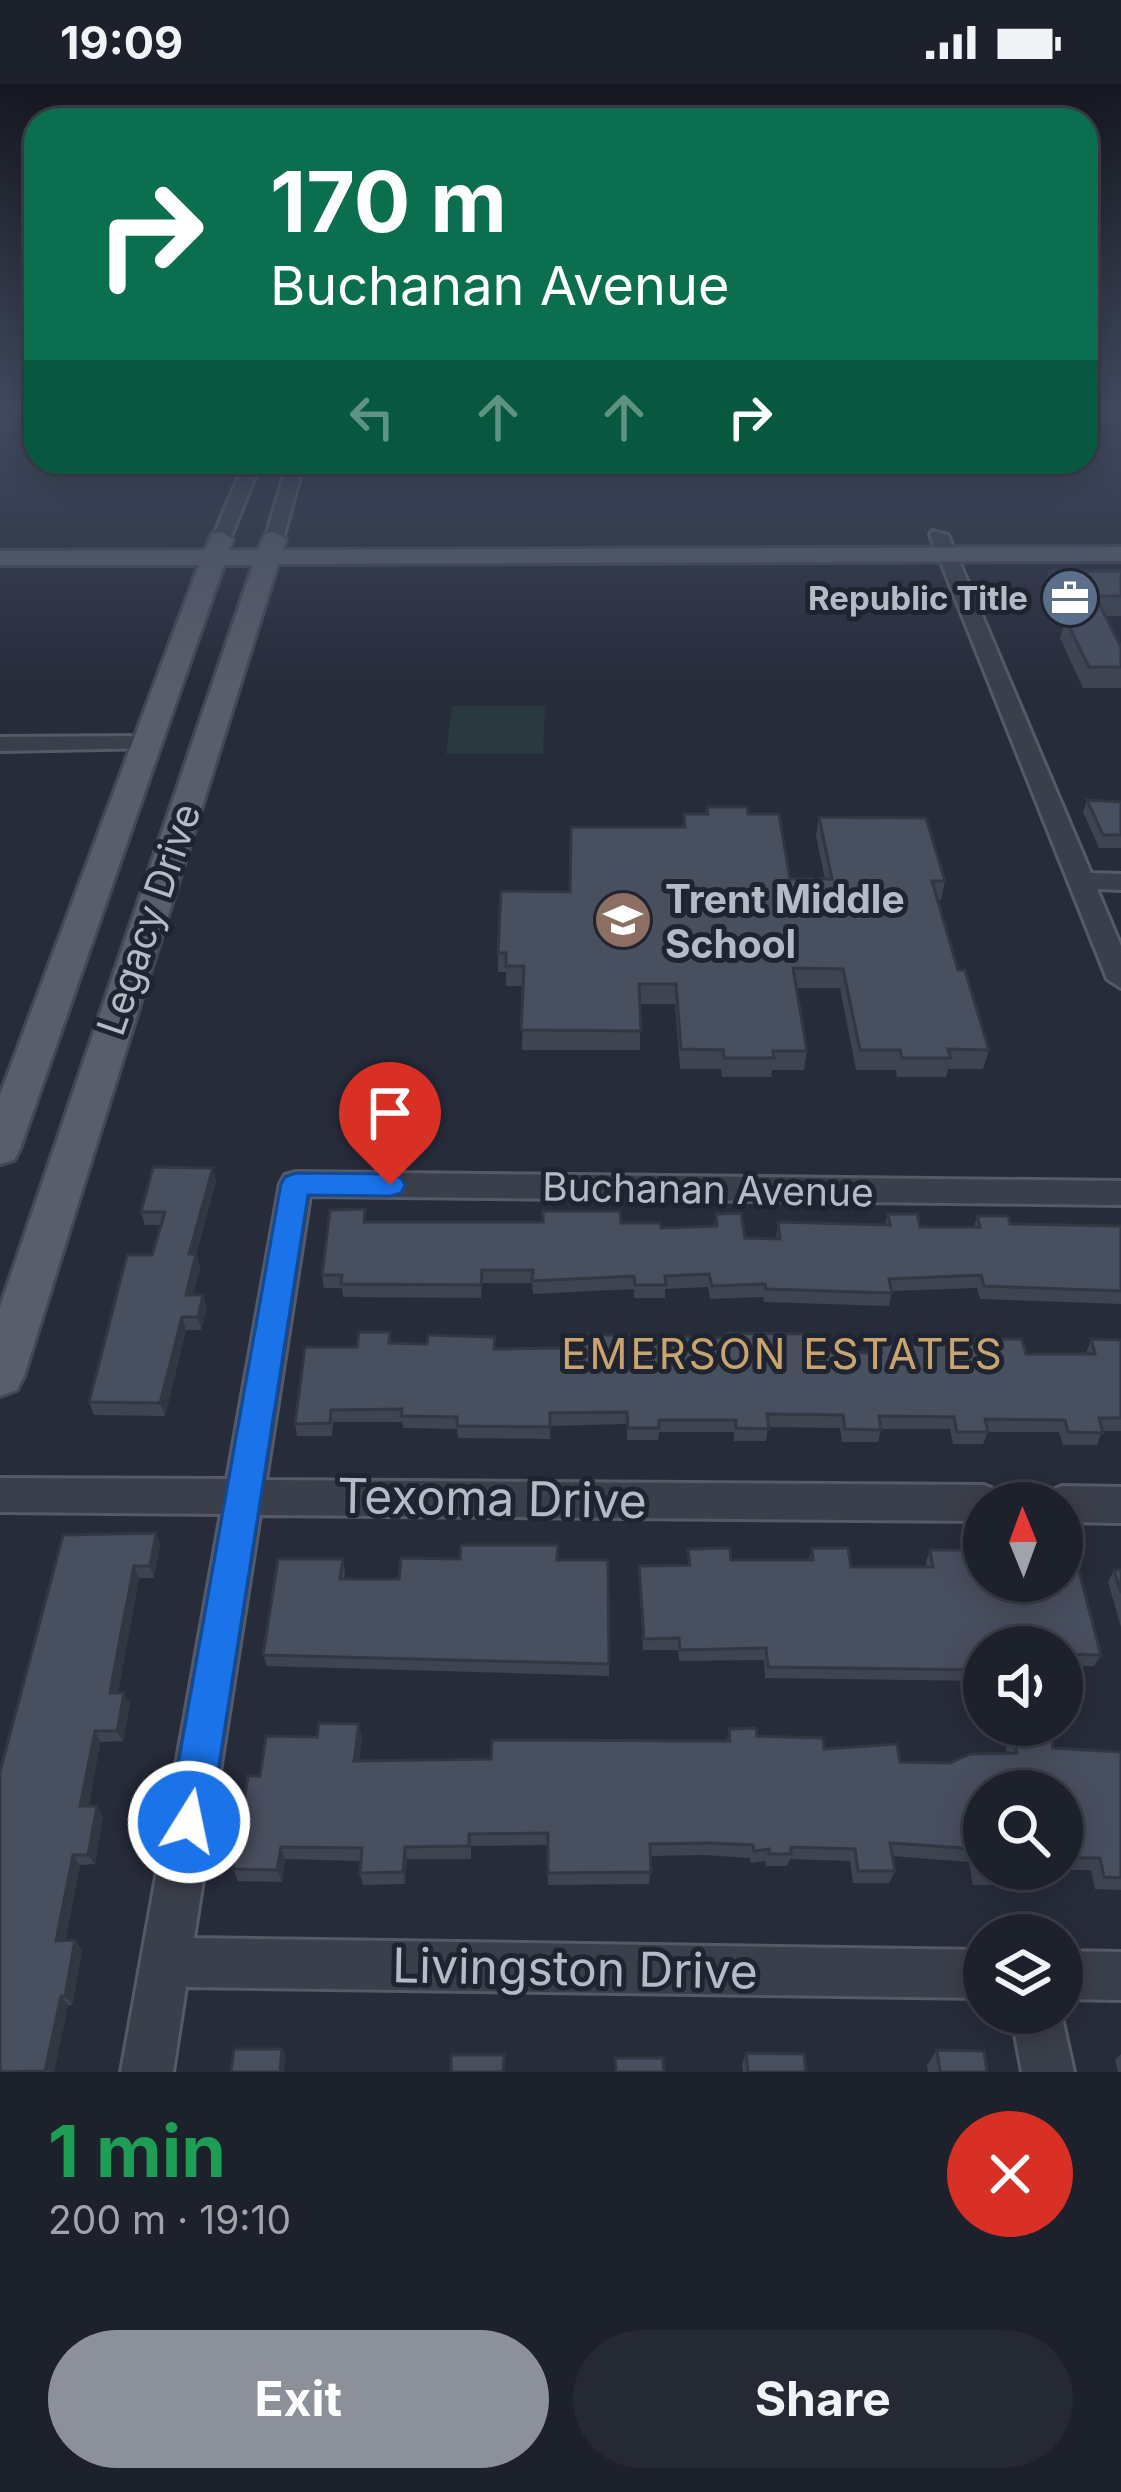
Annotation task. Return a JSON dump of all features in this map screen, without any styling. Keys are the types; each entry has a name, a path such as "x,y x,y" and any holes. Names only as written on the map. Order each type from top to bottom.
{"main road":[{"path":"943,545 1121,534"},
{"path":"0,538 217,548 943,545 1121,554"},
{"path":"0,558 217,548"},
{"name":"Legacy Drive","path":"0,1149 217,548"},
{"name":"Legacy Drive","path":"0,1376 271,548"},
{"path":"147,743 206,743"},
{"path":"48,1022 113,1022"}],"street":[{"name":"Legacy Drive","path":"217,548 236,503"},
{"name":"Legacy Drive","path":"271,548 284,503"},
{"path":"943,545 1121,979"},
{"path":"0,743 147,743"},
{"path":"1082,881 1121,882"},
{"name":"Buchanan Avenue","path":"245,1495 296,1184 1121,1192"},
{"name":"Texoma Drive","path":"0,1495 963,1503"},
{"path":"147,2072 245,1495"},
{"path":"1083,1504 1121,1505"},
{"name":"Livingston Drive","path":"165,1962 963,1974"},
{"path":"1083,1976 1121,1976"},
{"path":"1040,2034 1048,2072"}],"shaded area":[{"path":"452,706 545,706 543,754 446,754"}],"building":[{"path":"1049,571 1121,571 1121,596 1095,596 1121,647 1121,667 1089,667 1065,618 1073,618"},
{"path":"1087,800 1121,802 1121,835 1103,835"},
{"path":"707,807 747,807 748,814 779,814 790,879 832,879 819,817 926,818 945,881 932,881 958,970 965,970 989,1050 948,1049 951,1058 902,1058 900,1050 860,1050 843,969 793,968 807,1051 773,1051 774,1058 724,1058 723,1050 681,1049 676,984 639,984 641,1031 521,1030 524,966 506,966 506,953 498,953 501,891 570,892 571,827 685,827 684,814 708,814"},
{"path":"153,1167 213,1168 189,1254 196,1254 186,1295 203,1295 198,1317 182,1317 160,1403 89,1402 127,1255 152,1255 165,1212 141,1212"},
{"path":"365,1209 364,1222 543,1222 543,1211 620,1211 621,1223 660,1223 661,1228 717,1226 716,1214 741,1213 745,1238 780,1239 778,1222 890,1225 888,1214 917,1214 920,1227 980,1227 977,1216 1008,1216 1010,1224 1121,1226 1121,1291 984,1286 981,1275 889,1279 892,1293 766,1289 765,1284 712,1286 709,1274 665,1276 666,1285 635,1285 634,1276 532,1281 533,1270 482,1270 481,1285 341,1284 342,1275 322,1275 330,1210"},
{"path":"359,1332 390,1332 389,1343 427,1344 428,1335 495,1337 494,1349 568,1348 567,1334 729,1338 728,1333 812,1334 815,1352 882,1353 880,1344 939,1345 937,1338 1022,1339 1026,1354 1095,1354 1091,1339 1121,1340 1121,1418 1099,1418 1103,1433 1068,1432 1065,1420 985,1419 988,1432 957,1432 954,1417 879,1416 881,1430 845,1429 843,1415 767,1414 769,1429 736,1428 736,1420 659,1420 659,1428 628,1428 627,1412 550,1413 550,1427 457,1426 457,1417 401,1416 402,1409 331,1410 330,1423 295,1424 305,1347 357,1347"},
{"path":"156,1533 150,1566 134,1566 110,1693 124,1693 117,1731 95,1731 80,1806 97,1806 88,1855 73,1855 56,1941 75,1940 45,2071 0,2072 0,1771 63,1535"},
{"path":"461,1545 558,1545 557,1560 608,1560 609,1664 263,1655 278,1559 343,1559 340,1579 399,1579 401,1558 460,1559"},
{"path":"730,1548 731,1560 813,1560 812,1548 848,1548 851,1567 933,1567 930,1550 963,1550 963,1602 1083,1602 1083,1586 1101,1655 1083,1655 1083,1626 963,1626 963,1670 768,1667 766,1648 680,1650 679,1638 644,1639 639,1566 690,1565 688,1549"},
{"path":"319,1723 359,1724 354,1761 491,1759 492,1740 730,1741 729,1729 756,1728 757,1736 823,1738 824,1749 897,1744 900,1762 950,1763 970,1754 1017,1753 1015,1746 1121,1752 1121,1878 1104,1877 1100,1858 1083,1858 1083,1770 963,1770 963,1848 890,1843 895,1871 858,1871 855,1849 791,1847 791,1854 769,1854 769,1849 754,1851 753,1845 708,1843 650,1844 651,1872 548,1873 548,1833 469,1834 469,1846 405,1847 403,1872 360,1873 362,1848 281,1847 277,1870 233,1869 248,1776 260,1776 266,1736 317,1737"},
{"path":"234,2049 282,2049 280,2072 231,2072"},
{"path":"937,2050 984,2051 987,2072 940,2072"},
{"path":"746,2053 804,2054 806,2072 748,2072"},
{"path":"451,2055 504,2055 503,2072 451,2072"},
{"path":"615,2058 663,2058 664,2072 616,2072"}],"place":[{"name":"Republic Title","path":"1070,598"},
{"name":"Trent Middle School","path":"623,920"}],"district":[{"name":"EMERSON ESTATES","path":"783,1353"}],"route":[{"path":"189,1822 296,1184 390,1185"}]}
